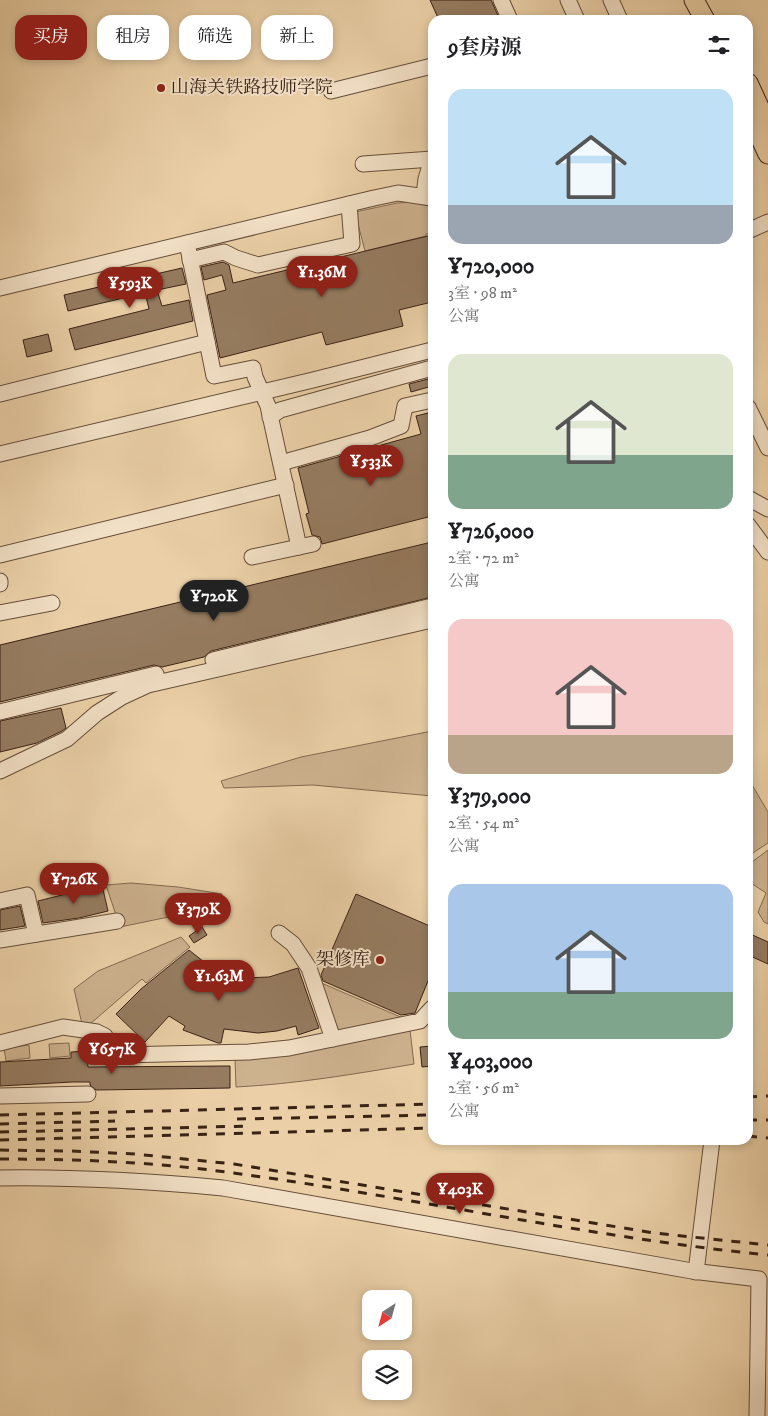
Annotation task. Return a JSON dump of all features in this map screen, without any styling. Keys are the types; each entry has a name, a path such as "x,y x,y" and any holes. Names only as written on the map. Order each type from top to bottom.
{"main road":[{"path":"694,0 702,15"},
{"path":"708,0 716,15"},
{"path":"753,94 768,126"},
{"path":"753,122 768,154"}],"street":[{"path":"501,0 508,15"},
{"path":"568,0 575,15"},
{"path":"611,0 618,15"},
{"path":"331,91 428,67"},
{"path":"363,164 428,159"},
{"path":"0,288 398,193 428,197 426,179 428,172"},
{"path":"190,260 224,252 258,265 352,244 349,204"},
{"path":"753,230 768,222"},
{"path":"222,234 224,252"},
{"path":"187,243 214,376 253,368 268,406 286,485 306,546 252,557"},
{"path":"0,394 207,342"},
{"path":"0,454 428,351"},
{"path":"270,418 280,410 428,369"},
{"path":"281,463 370,438 401,426 404,406 428,401"},
{"path":"753,417 768,448"},
{"path":"0,555 286,485"},
{"path":"753,501 768,509"},
{"path":"753,533 768,552"},
{"path":"0,613 52,603"},
{"path":"0,712 428,607"},
{"path":"0,771 67,739 97,713 122,696 148,686 428,621"},
{"path":"0,901 27,895 36,934"},
{"path":"0,940 117,921"},
{"path":"279,933 293,944 309,968 333,1039"},
{"path":"0,1043 63,1027 97,1032 105,1036 110,1048 121,1055 249,1052 289,1048 420,1021 428,1012"},
{"path":"0,1096 88,1094"},
{"path":"696,1272 711,1145"},
{"path":"0,1178 65,1177 146,1181 223,1188 696,1272 759,1279 757,1416"}],"shaded area":[{"path":"413,202 428,206 428,234 426,236 365,251 355,212 397,203"},
{"path":"428,732 428,796 313,785 224,788 221,781 301,757"},
{"path":"753,786 768,812 768,843 753,853"},
{"path":"768,850 768,924 764,922 758,912 766,893 753,884 753,861"},
{"path":"131,883 178,887 222,894 222,906 120,927 106,885"},
{"path":"181,937 190,947 146,983 142,979 89,1025 82,1024 74,989 98,971"},
{"path":"319,982 403,1018 338,1033"},
{"path":"410,1030 414,1064 303,1081 236,1087 235,1059"},
{"path":"69,1043 70,1056 50,1058 49,1044"},
{"path":"29,1045 30,1058 6,1061 4,1048"}],"building":[{"path":"430,0 491,0 498,15 437,15"},
{"path":"428,236 428,303 399,310 403,326 326,345 322,332 220,358 207,295 226,290 222,275 204,280 201,267 223,262 229,265 233,283"},
{"path":"182,268 186,284 157,290 162,306 189,300 193,321 75,350 69,329 149,309 145,293 68,311 64,295"},
{"path":"48,334 52,351 27,357 23,340"},
{"path":"428,379 428,387 411,392 409,384"},
{"path":"428,413 428,517 322,544 320,537 312,535 306,514 309,513 298,468 421,434 416,416"},
{"path":"428,543 428,598 211,651 204,657 162,667 154,665 0,702 0,645"},
{"path":"61,708 66,728 62,731 37,743 0,752 0,721"},
{"path":"102,885 108,911 79,918 43,923 38,901"},
{"name":"架修库","path":"356,894 428,925 428,981 415,1013 401,1015 323,981 321,975"},
{"path":"20,906 25,926 0,930 0,910"},
{"path":"202,927 207,935 194,943 189,936"},
{"path":"753,935 768,942 768,964 753,957"},
{"path":"189,950 214,970 243,978 269,977 298,968 319,1028 298,1035 296,1026 258,1033 224,1029 221,1043 218,1043 183,1030 185,1026 169,1016 145,1042 116,1014 141,989"},
{"path":"428,1046 428,1066 422,1067 420,1047"},
{"path":"87,1051 88,1067 230,1066 230,1088 96,1090 90,1085 90,1082 0,1086 0,1062 71,1058 71,1052"}],"railway":[{"path":"753,1097 768,1096"},
{"path":"0,1115 428,1104"},
{"path":"237,1119 428,1115"},
{"path":"753,1120 768,1120"},
{"path":"0,1124 115,1121"},
{"path":"0,1132 250,1126"},
{"path":"0,1140 428,1128"},
{"path":"753,1136 768,1138"},
{"path":"0,1150 135,1154 234,1164 654,1233 768,1245"},
{"path":"0,1159 117,1162 204,1169 367,1193 634,1238 768,1255"}],"place":[{"name":"山海关铁路技师学院","path":"161,88"},
{"name":"架修库","path":"380,960"}]}
